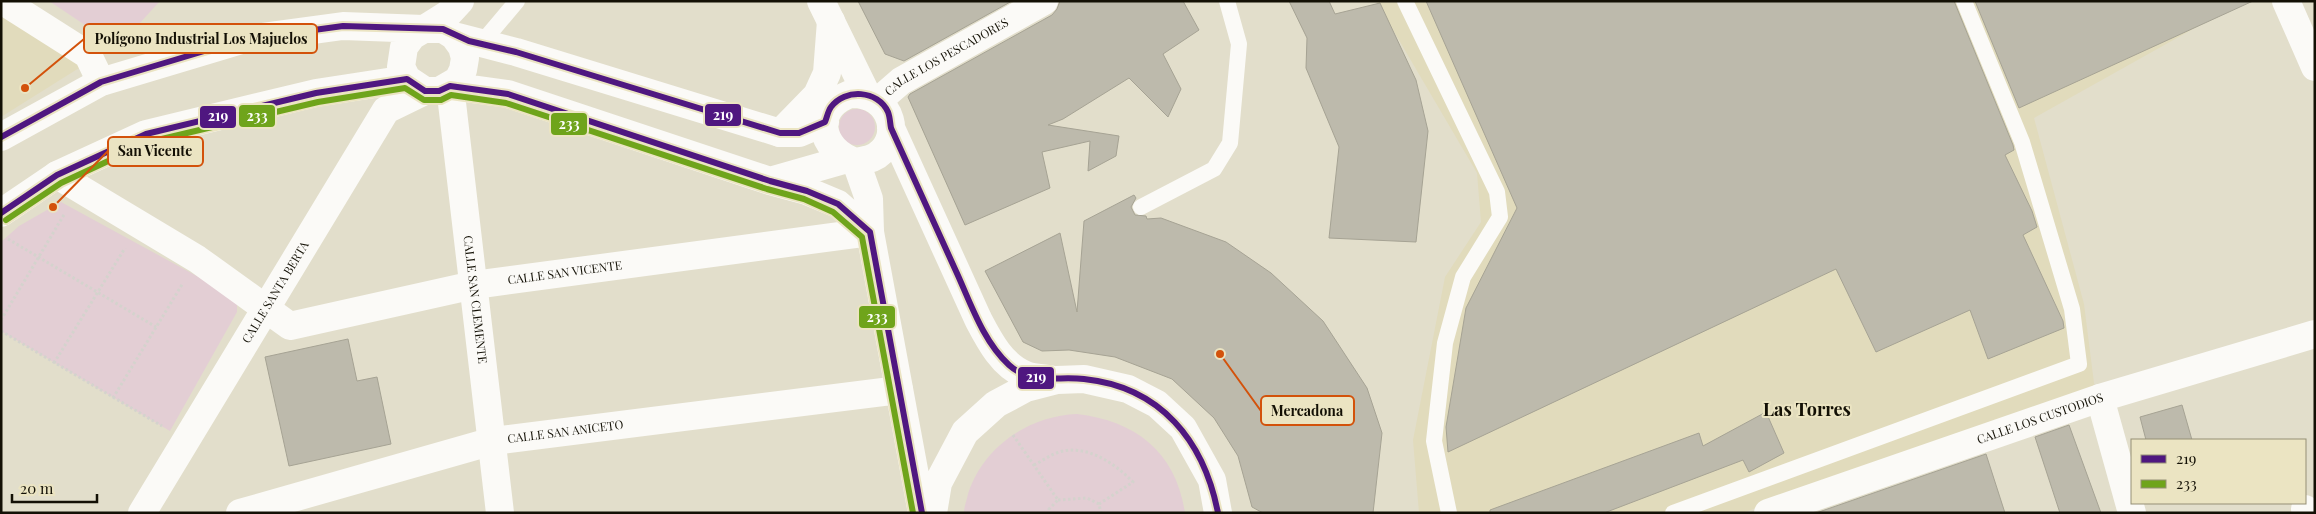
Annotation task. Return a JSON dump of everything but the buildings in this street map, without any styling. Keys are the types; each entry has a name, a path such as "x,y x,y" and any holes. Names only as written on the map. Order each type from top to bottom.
{"street":[{"path":"3,1 88,55 102,82"},
{"path":"428,86 401,67 404,47 412,36 448,14 460,1"},
{"path":"2286,1 2315,67"},
{"name":"CALLE LOS PESCADORES","path":"863,98 901,81 1031,4"},
{"path":"780,133 817,95 827,73 826,11"},
{"path":"826,11 863,98 888,112 891,128 992,346 1009,364 1026,375 1057,380 1084,379 1128,389 1157,404 1183,428 1212,480 1218,513"},
{"path":"1,138 102,82 240,40 343,26 443,29 454,36 516,52 780,133 799,133 825,122"},
{"path":"428,86 461,75 465,58 462,47 454,36"},
{"path":"1,213 56,175 146,134 316,92 428,86 508,94 770,181 807,191 838,204 870,232"},
{"name":"CALLE SAN CLEMENTE","path":"428,86 474,285 500,513"},
{"name":"CALLE SANTA BERTA","path":"150,506 186,441 386,110 428,86"},
{"path":"863,98 830,107 825,122 826,137 834,150 852,160 869,199 870,232 922,513"},
{"path":"770,181 852,160 873,157 886,145 891,128"},
{"name":"CALLE SAN VICENTE","path":"56,175 197,259 290,326 474,285 870,232"},
{"name":"CALLE LOS CUSTODIOS","path":"1776,511 2100,398 2315,334"},
{"path":"933,513 938,483 965,432 996,404 1026,388 1057,380"},
{"name":"CALLE SAN ANICETO","path":"240,513 493,441 899,390"},
{"path":"2100,398 2132,513"}],"lane":[{"path":"480,44 517,1"},
{"path":"1140,207 1214,169 1230,143 1239,44 1227,1"},
{"path":"1405,1 1497,192 1500,217 1463,277 1445,343 1434,441 1449,513"},
{"path":"1673,513 2079,364 2072,309 2022,142 1964,1"}],"path":[{"path":"1,320 38,257 81,190"},
{"path":"54,363 140,225"},
{"path":"1,235 156,327"},
{"path":"113,398 197,259"},
{"path":"1,331 186,441"},
{"path":"1013,435 1058,500"},
{"path":"1034,465 1059,452 1078,451 1101,457 1118,467 1133,482 1099,504"},
{"path":"1050,513 1049,510 1058,500 1087,498 1099,504"},
{"path":"1099,504 1101,513"}],"shaded area":[{"path":"1,1 95,58 1,117"},
{"path":"49,1 160,1 118,47"},
{"path":"1376,1 2243,1 2034,118 2084,304 2095,391 1742,513 1419,513 1413,440 1445,277 1481,222 1477,173"},
{"path":"857,109 864,110 870,114 874,120 874,134 870,140 864,144 857,145 850,144 844,140 840,134 839,127 840,120 844,114 850,110"},
{"path":"61,202 237,298 237,312 170,431 1,331 1,242 19,226"},
{"path":"1077,414 1118,424 1135,432 1150,443 1173,473 1185,513 964,513 968,494 975,477 984,462 996,449 1010,437 1041,421"}],"transit line":[{"name":"219","path":"1,137 101,82 241,40 343,26 443,29 469,41 516,52 780,133 799,133 825,122 831,107 844,97 853,94 869,96 877,99 888,112 891,128 972,307 984,332 1000,355 1009,365 1026,375 1045,378 1084,379 1111,384 1135,393 1157,406 1175,422 1190,441 1202,463 1218,513"},
{"name":"219","path":"1,213 57,175 146,134 316,93 407,79 425,91 439,91 450,86 508,94 770,181 807,191 838,204 870,232 922,513"},
{"name":"233","path":"6,220 61,183 149,142 318,102 405,88 424,100 441,100 451,95 506,103 767,189 804,199 833,212 862,237 913,513"}],"place":[{"name":"Polígono Industrial Los Majuelos","path":"25,88"},
{"name":"San Vicente","path":"53,207"},
{"name":"Mercadona","path":"1220,354"}],"district":[{"name":"Las Torres","path":"1807,410"}]}
